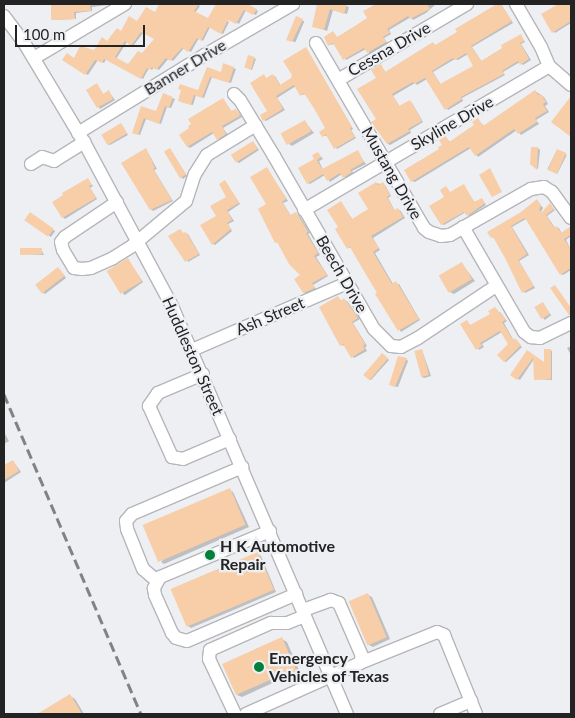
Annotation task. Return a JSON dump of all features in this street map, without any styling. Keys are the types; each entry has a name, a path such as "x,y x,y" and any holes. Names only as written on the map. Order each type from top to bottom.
{"street":[{"path":"34,58 125,4"},
{"name":"Banner Drive","path":"31,164 42,157 54,161 81,137 293,4"},
{"name":"Cessna Drive","path":"338,80 467,4"},
{"path":"516,4 541,47 549,66 571,85"},
{"name":"Huddleston Street","path":"4,16 34,58 118,202 192,350 347,714"},
{"name":"Mustang Drive","path":"316,43 385,162 429,232 441,236 450,235 531,189 544,187 552,192 571,218"},
{"name":"Skyline Drive","path":"304,210 549,66"},
{"name":"Beech Drive","path":"234,94 256,125 374,329 383,340 396,348 418,338 496,286"},
{"path":"118,202 65,237 61,242 66,256 74,268 91,268 113,258 138,241 186,201 195,174 207,155 256,125"},
{"path":"463,227 514,318 524,332 531,337 540,338 550,335 571,323"},
{"name":"Ash Street","path":"192,350 347,283"},
{"path":"203,374 158,393 149,406 172,456 183,459 230,439"},
{"path":"157,581 143,569 127,529 126,521 132,514 242,467"},
{"path":"270,531 160,577 154,588 155,595 172,633 182,641 187,641 296,594"},
{"path":"234,714 209,659 210,650 272,623 287,623 331,600 339,603 362,656 360,663"},
{"path":"246,714 360,663 437,632 444,635 476,714"},
{"path":"440,714 470,701"}],"building":[{"path":"51,4 90,4 91,11 74,12 75,19 51,20"},
{"path":"159,4 199,4 194,11 208,18 216,4 247,4 257,9 253,15 244,10 236,24 228,20 221,34 208,27 201,41 197,38 188,52 182,48 170,61 166,58 156,70 152,67 150,70 147,68 141,79 104,59 102,63 95,60 85,75 62,60 67,53 74,58 80,46 94,50 102,37 107,41 117,28 121,31 129,16 137,21 146,7 155,12","holes":["141,32 154,39 142,53 138,51 128,64 115,57 125,41 131,46"]},
{"path":"317,4 347,4 344,14 330,9 324,30 312,27"},
{"path":"376,4 427,4 430,9 410,19 408,16 387,29 390,33 383,37 386,42 367,53 364,48 343,60 333,43 328,46 324,37 333,31 337,37 358,24 367,18 363,11"},
{"path":"497,4 501,4 512,21 471,46 481,61 502,48 501,45 521,34 524,41 520,43 529,59 520,65 518,61 502,71 504,74 461,97 462,99 445,110 425,78 414,84 413,82 392,94 399,106 410,100 422,121 408,129 410,131 387,144 371,122 376,119 357,89 376,78 371,70 381,64 385,72 433,42 435,45 457,32 455,29","holes":["466,53 473,66 440,84 432,71 453,58 455,60"]},
{"path":"558,4 571,4 571,21 552,33 541,14"},
{"path":"296,16 303,19 292,42 286,40"},
{"path":"306,47 352,127 350,129 355,137 334,149 326,135 322,137 319,132 325,128 315,110 304,93 300,96 294,85 276,96 283,109 263,121 260,115 267,111 250,83 264,74 266,78 273,74 280,85 291,78 292,75 283,61"},
{"path":"248,55 255,57 251,69 244,67"},
{"path":"223,63 234,67 229,83 210,77 202,98 194,95 191,105 178,101 181,90 178,89 180,84 198,90 207,67 221,72"},
{"path":"97,83 103,94 109,90 113,99 97,108 86,90"},
{"path":"535,90 538,95 541,94 546,102 543,104 547,111 535,118 537,122 518,134 514,129 475,156 469,147 411,182 404,170 439,149 438,147 442,145 439,140 446,136 449,142 474,125 472,122 478,118 483,126"},
{"path":"163,93 173,97 169,108 165,106 159,124 144,118 138,135 132,133 141,106 156,111"},
{"path":"571,96 571,137 551,122"},
{"path":"223,98 231,111 236,109 240,116 222,126 226,134 217,140 212,132 187,147 179,135 189,128 188,126 191,124 188,119"},
{"path":"305,120 311,131 287,145 281,134"},
{"path":"121,123 127,133 107,145 101,135"},
{"path":"253,141 258,149 236,162 231,155"},
{"path":"531,147 538,147 537,170 530,164"},
{"path":"146,148 155,168 153,169 172,200 150,210 121,163"},
{"path":"170,148 186,175 180,178 164,152"},
{"path":"557,149 566,153 557,174 548,170"},
{"path":"358,150 364,162 350,170 352,172 343,178 340,173 327,181 323,174 307,184 298,168 314,159 312,155 318,152 321,157 317,160 322,169"},
{"path":"267,167 286,199 282,202 290,215 296,212 308,232 306,233 318,253 314,256 327,275 312,283 315,288 303,293 294,279 300,275 289,264 277,242 275,243 258,209 266,204 250,177"},
{"path":"490,168 502,192 492,197 479,175"},
{"path":"88,178 92,185 89,186 96,198 62,218 52,202 63,195 62,193"},
{"path":"225,180 239,203 227,210 232,220 227,223 231,229 212,245 200,225 216,216 210,206 226,197 219,184"},
{"path":"376,182 378,185 383,182 390,195 387,197 394,210 398,208 403,217 371,236 379,248 373,252 392,284 396,281 419,319 398,331 375,294 377,293 350,247 347,249 335,229 338,227 327,210 341,201 352,219 368,209 358,193"},
{"path":"464,184 474,202 482,198 485,203 467,216 464,212 441,225 429,206 444,197 440,190 446,186 450,192"},
{"path":"537,199 541,206 539,210 542,212 550,203 554,209 546,215 554,228 557,226 561,233 571,226 571,235 564,239 571,250 571,268 560,275 525,218 511,226 527,254 518,260 534,286 522,293 493,237 491,238 487,232 521,212"},
{"path":"30,212 54,229 48,237 24,220"},
{"path":"180,229 183,233 186,232 199,254 185,262 168,236"},
{"path":"20,248 42,248 42,254 20,255"},
{"path":"128,258 142,281 120,294 107,271"},
{"path":"462,262 472,279 449,293 439,276"},
{"path":"58,267 65,276 42,294 35,285"},
{"path":"555,285 571,308 571,315 569,315 550,288"},
{"path":"338,296 341,301 344,298 358,318 352,322 365,344 363,346 365,349 351,358 343,344 340,346 319,307"},
{"path":"543,302 550,314 541,319 534,307"},
{"path":"495,307 506,320 502,322 513,340 515,338 521,345 504,362 497,355 508,344 500,331 480,343 482,346 476,350 460,324 467,320 470,325 490,314 488,311"},
{"path":"422,349 429,375 421,377 414,351"},
{"path":"544,349 551,349 551,379 534,380 533,358 517,380 510,375 527,350 544,362"},
{"path":"382,353 388,358 369,380 363,375"},
{"path":"398,356 407,358 395,387 389,385"},
{"path":"13,460 19,471 4,480 4,465"},
{"path":"230,488 246,525 158,562 143,525"},
{"path":"258,552 274,590 187,627 171,589"},
{"path":"368,593 387,637 367,645 349,601"},
{"name":"Emergency Vehicles of Texas","path":"282,637 297,672 284,678 283,674 236,695 222,664"},
{"path":"70,694 82,714 37,714"}],"railway":[{"path":"4,394 141,714"}],"place":[{"name":"H K Automotive Repair","path":"210,555"},
{"name":"Emergency Vehicles of Texas","path":"259,667"}]}
